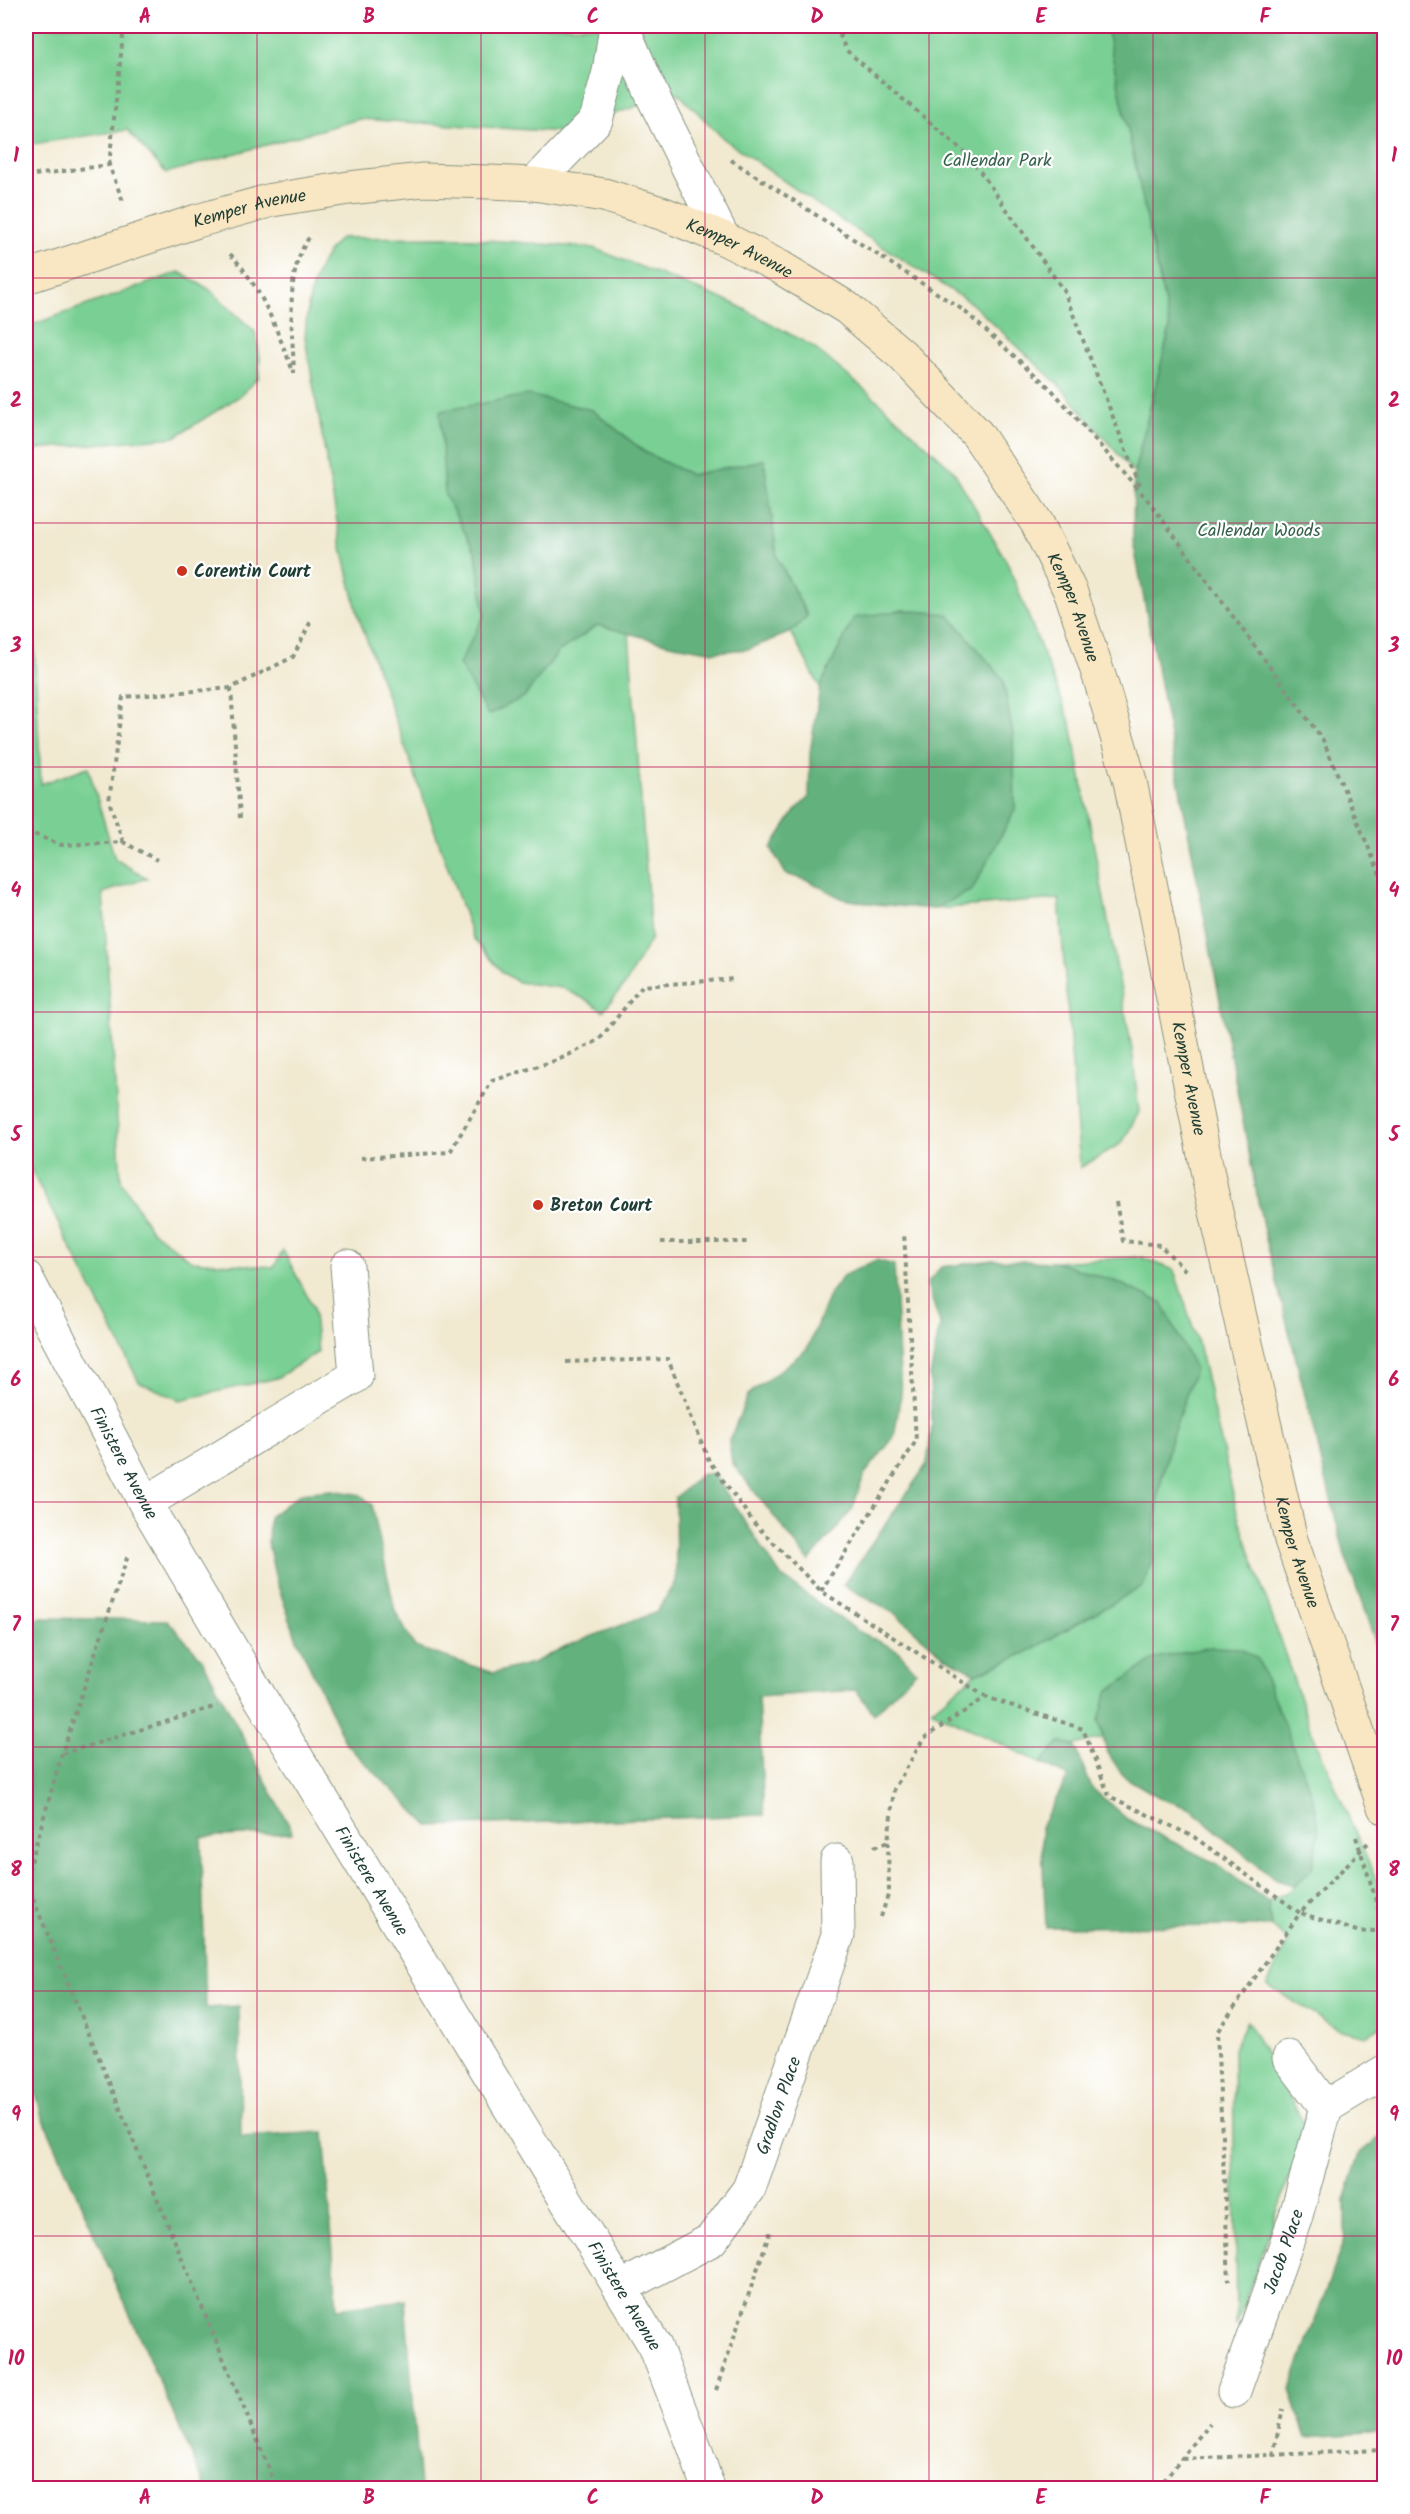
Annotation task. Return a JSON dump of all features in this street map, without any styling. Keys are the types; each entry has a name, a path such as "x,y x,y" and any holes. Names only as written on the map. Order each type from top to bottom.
{"street":[{"path":"534,184 596,120 609,72 616,26"},
{"path":"622,26 652,95 723,238"},
{"name":"Kemper Avenue","path":"26,278 197,221 272,200 349,188 423,180 534,184 604,195 664,214 723,238 780,267 847,308 902,355 976,434 1037,523 1071,593 1101,682 1130,781 1211,1190 1291,1540 1384,1807"},
{"path":"145,1503 356,1376 347,1266"},
{"name":"Finistere Avenue","path":"26,1277 145,1503 258,1694 655,2346 708,2488"},
{"name":"Gradlon Place","path":"620,2288 711,2240 749,2189 838,1935 837,1861"},
{"path":"1289,2058 1326,2107 1384,2072"},
{"name":"Jacob Place","path":"1234,2391 1295,2219 1326,2107"}],"path":[{"path":"124,26 109,165 139,240"},
{"path":"836,26 846,50 970,157 1064,291 1143,494"},
{"path":"722,154 963,310 1052,390 1143,494 1323,740 1384,884"},
{"path":"26,176 109,165"},
{"path":"197,221 251,280 268,310 294,374 293,302 296,269 306,241 349,188"},
{"path":"123,842 109,801 123,697 231,688 293,657 311,621"},
{"path":"231,688 240,818"},
{"path":"26,831 61,845 123,842 157,860"},
{"path":"361,1158 450,1152 492,1081 560,1059 599,1040 642,986 735,979"},
{"path":"821,1591 916,1441 904,1233"},
{"path":"661,1242 749,1242"},
{"path":"566,1362 668,1359 709,1461 754,1523 821,1591 986,1697 1083,1729 1109,1796 1194,1837 1300,1913 1360,1932 1384,1930"},
{"path":"145,1503 62,1754 26,1881 277,2488"},
{"path":"62,1754 258,1694"},
{"path":"878,1924 889,1892 888,1842 894,1789 924,1738 986,1697"},
{"path":"1229,2287 1217,2032 1300,1913 1369,1842"},
{"path":"695,2449 771,2230"},
{"path":"1158,2488 1234,2391"},
{"path":"1273,2455 1283,2409"},
{"path":"1182,2459 1381,2450 1384,2448"}],"green space":[{"name":"Callendar Park","path":"26,26 1106,26 1170,328 1134,473 1060,386 971,303 831,214 724,139 677,92 563,132 359,119 166,173 127,130 26,145"},
{"name":"Callendar Woods","path":"1106,26 1384,26 1384,1667 1344,1552 1263,1227 1133,541 1134,473 1170,328"},
{"path":"446,237 593,248 735,304 812,346 876,399 953,470 1007,562 1071,724 1132,1049 1139,1112 1122,1143 1080,1168 1059,899 934,909 972,890 1015,810 1013,736 1003,679 854,618 820,687 791,632 807,615 777,557 764,460 691,475 646,453 592,410 445,495 476,554 485,614 459,664 524,697 558,652 598,625 629,633 651,938 626,983 603,1011 562,988 518,982 503,973 473,938 358,615 341,544 305,338 313,284 323,260 340,238"},
{"path":"179,272 209,289 255,332 260,356 259,377 240,396 175,437 26,450 26,327"},
{"path":"528,395 592,410 646,453 691,475 764,460 777,557 807,616 791,632 749,649 714,652 669,644 598,625 558,652 524,697 488,715 459,664 485,614 476,553 445,495 440,411"},
{"path":"26,477 41,784 88,767 115,859 147,878 103,893 121,1180 150,1229 192,1261 274,1267 283,1250 313,1307 318,1352 277,1378 180,1400 139,1382 26,1160"},
{"path":"903,610 948,614 1003,679 1013,736 1015,809 972,890 934,909 843,899 809,881 786,874 771,848 795,811 809,797 810,753 820,687 854,618"},
{"path":"1141,1257 1174,1270 1198,1343 1238,1516 1310,1728 1380,1889 1384,1924 1384,2024 1366,2036 1338,2029 1267,1985 1289,1941 1271,1926 1268,1902 1296,1885 1306,1875 1316,1852 1317,1826 1309,1787 1099,1720 1103,1738 1074,1745 1060,1742 1041,1763 931,1710 976,1674 1023,1654 1077,1623 1159,1491 1170,1442 1195,1369 1161,1303 1117,1282 1055,1262"},
{"path":"876,1260 894,1265 901,1395 894,1437 864,1475 852,1510 809,1561 732,1463 729,1441 748,1395 807,1349 830,1293 844,1275"},
{"path":"993,1260 1055,1262 1117,1282 1162,1303 1195,1369 1170,1442 1159,1491 1152,1560 1143,1586 1023,1654 976,1674 945,1657 893,1612 843,1585 927,1464 932,1425 930,1377 940,1324 927,1284 941,1267"},
{"path":"713,1473 781,1576 858,1631 897,1650 916,1671 874,1714 856,1690 758,1697 764,1815 429,1826 346,1744 296,1637 276,1580 268,1543 269,1517 301,1493 332,1490 361,1495 372,1505 395,1611 415,1647 494,1673 533,1663 566,1646 657,1612 676,1580 675,1498 700,1475"},
{"path":"39,1618 167,1620 202,1659 293,1833 201,1837 206,2008 239,2006 241,2137 324,2132 337,2308 405,2300 420,2488 206,2488 41,2113 26,2055 26,1625"},
{"path":"1211,1647 1240,1648 1258,1659 1309,1787 1316,1809 1319,1833 1312,1868 1295,1886 1274,1879 1189,1808 1162,1799 1123,1776 1106,1750 1099,1720 1107,1692 1156,1658"},
{"path":"1060,1742 1074,1745 1092,1788 1127,1819 1215,1863 1268,1902 1271,1926 1046,1927 1041,1827 1068,1777 1041,1763"},
{"path":"1247,2021 1307,2128 1236,2327 1233,2049"},
{"path":"1384,2133 1384,2432 1306,2437 1290,2389 1345,2237 1345,2200 1360,2153"}],"place":[{"name":"Corentin Court","path":"182,571"},
{"name":"Breton Court","path":"538,1205"}]}
